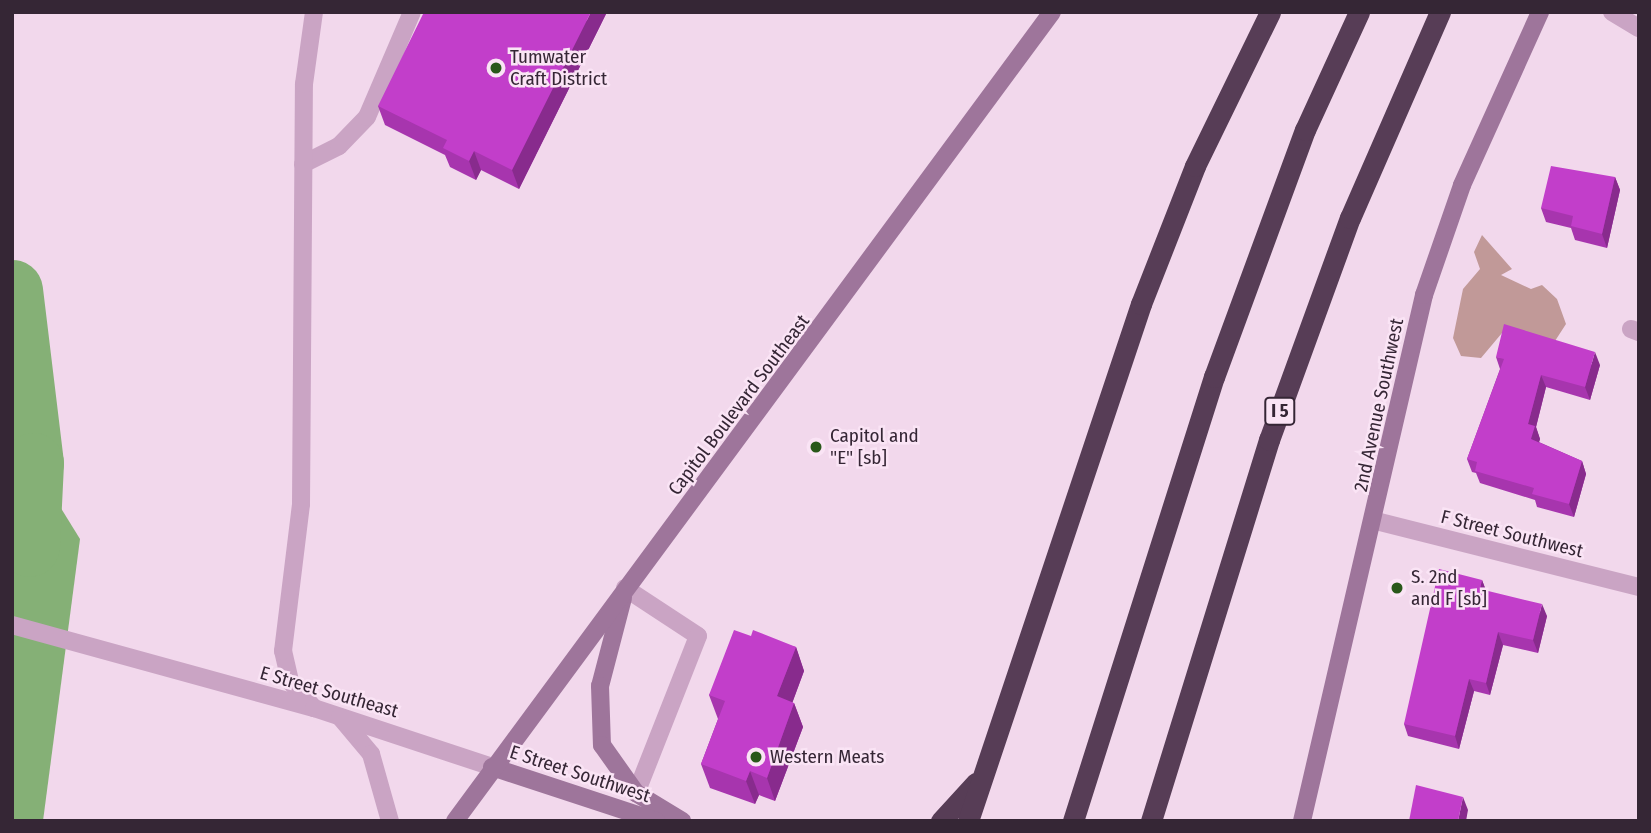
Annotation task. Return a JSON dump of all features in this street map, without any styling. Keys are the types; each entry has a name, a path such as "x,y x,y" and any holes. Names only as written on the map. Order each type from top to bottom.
{"highway":[{"path":"968,821 991,760 1141,304 1195,166 1270,12"},
{"path":"1073,821 1214,377 1304,130 1359,12"},
{"name":"I 5","path":"1151,821 1309,330 1440,12"},
{"path":"941,821 991,760"}],"main road":[{"name":"Capitol Boulevard Southeast","path":"455,821 625,588 802,358 1052,12"},
{"name":"2nd Avenue Southwest","path":"1302,821 1376,521 1424,295 1462,185 1540,12"},
{"path":"625,588 598,719 612,768 636,793 682,821"},
{"name":"E Street Southwest","path":"492,767 656,821"}],"street":[{"path":"314,12 303,164 301,504 283,651 290,681 314,708"},
{"path":"303,164 339,146 367,117 412,12"},
{"path":"1612,12 1639,27"},
{"name":"F Street Southwest","path":"1376,521 1639,587"},
{"path":"625,588 698,636 636,793"},
{"name":"E Street Southeast","path":"12,625 314,708 492,767"},
{"path":"340,717 370,754 390,821"}],"shaded area":[{"path":"1482,235 1512,269 1501,275 1531,289 1542,285 1557,299 1566,324 1544,358 1502,333 1481,358 1461,356 1453,338 1463,289 1480,269 1474,252"},
{"path":"33,463 80,539 43,821 12,821 12,486"}],"building":[{"name":"Tumwater Craft District","path":"424,12 591,12 512,170 474,151 469,161 443,148 447,140 378,106"},
{"path":"1551,166 1615,177 1602,234 1571,226 1573,216 1541,208"},
{"path":"1504,324 1595,352 1585,387 1541,375 1528,424 1535,426 1531,439 1582,461 1569,504 1532,494 1534,488 1475,471 1477,462 1467,459 1504,359 1496,357"},
{"path":"1439,569 1482,580 1480,589 1542,604 1533,640 1498,632 1486,683 1469,679 1455,736 1404,724"},
{"name":"Western Meats","path":"734,630 751,636 753,630 796,647 777,696 794,703 767,778 750,771 746,781 701,764 725,701 709,695"},
{"path":"1416,785 1463,797 1458,821 1409,821"}],"waterway":[{"path":"12,290 33,463 29,546"}],"place":[{"name":"Tumwater Craft District","path":"496,68"},
{"name":"Capitol and \"E\" [sb]","path":"816,447"},
{"name":"S. 2nd and F [sb]","path":"1397,588"},
{"name":"Western Meats","path":"756,757"}]}
